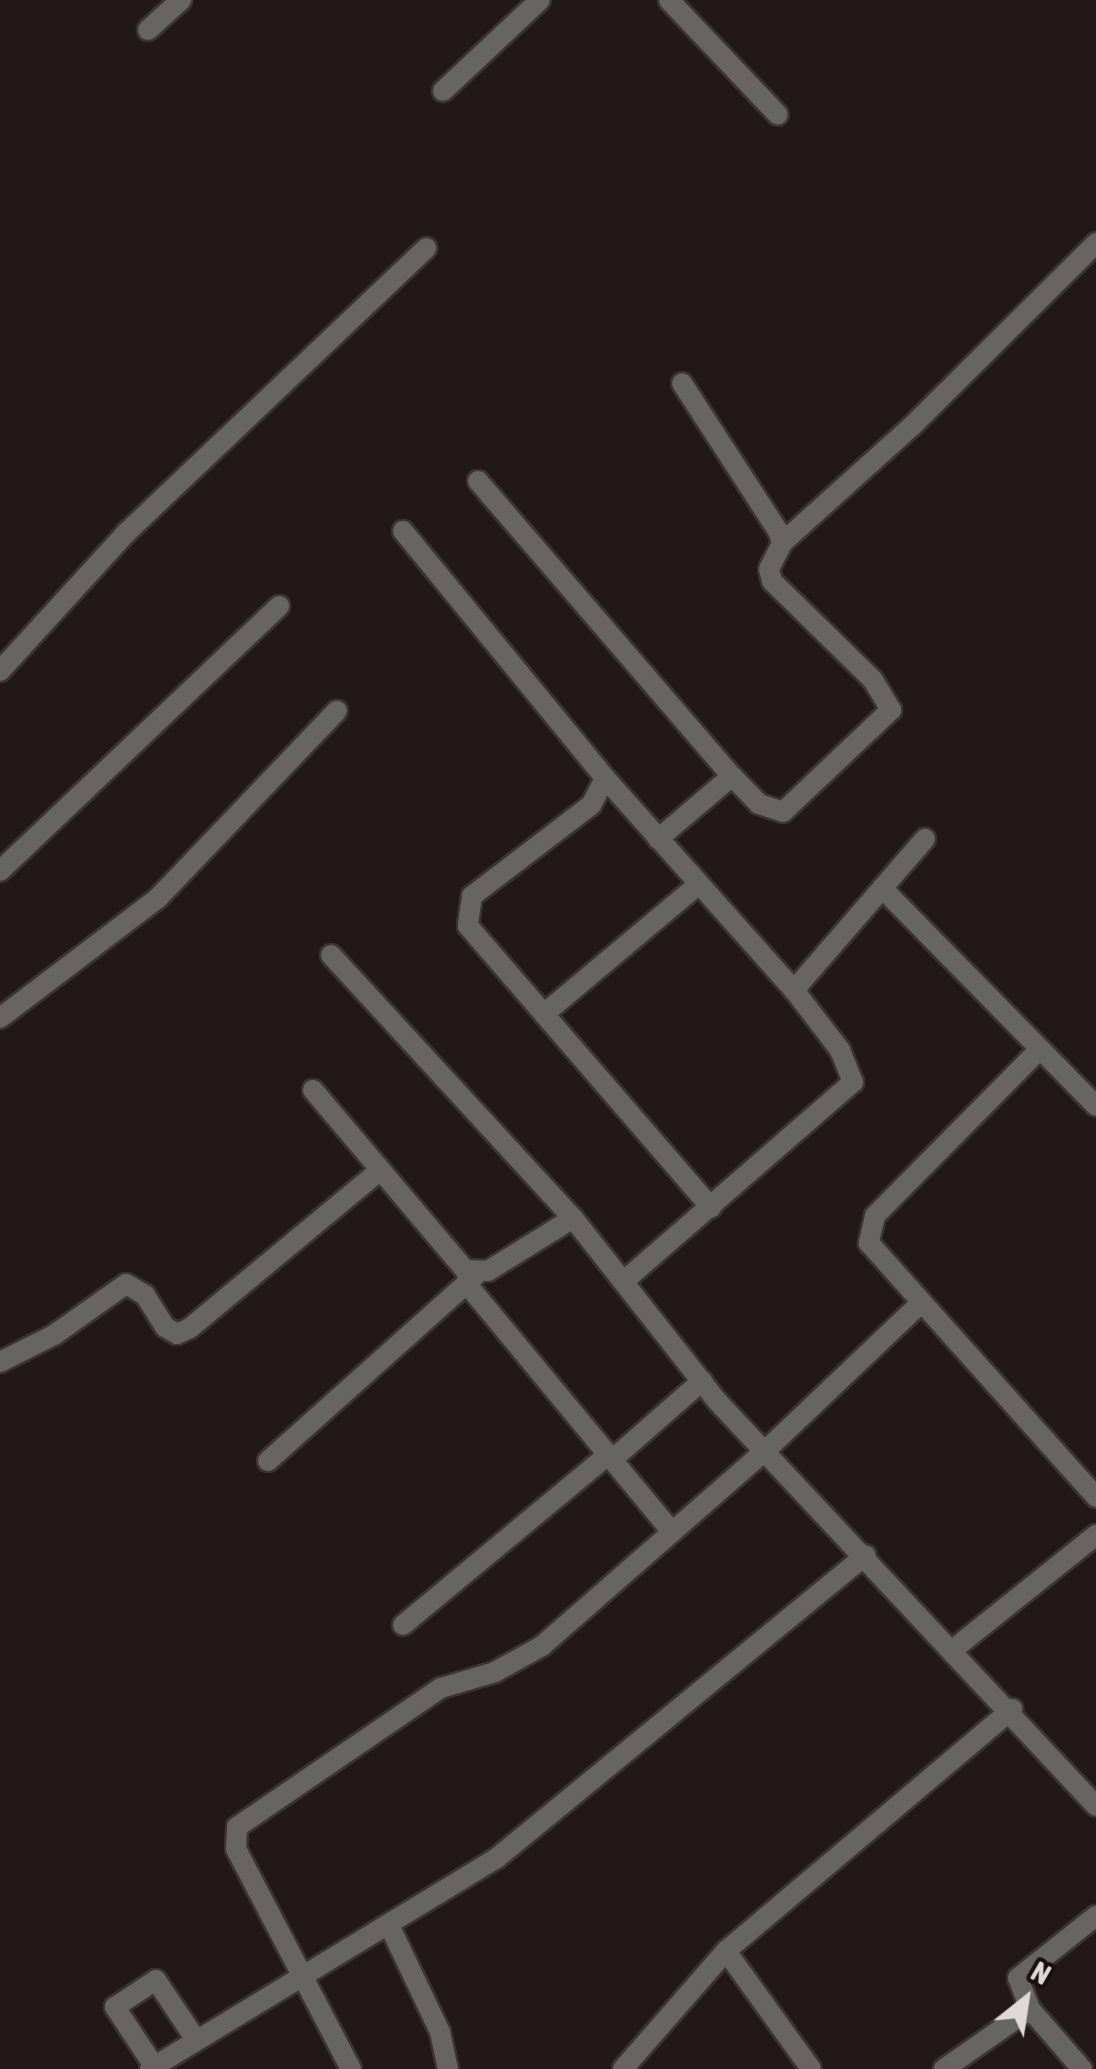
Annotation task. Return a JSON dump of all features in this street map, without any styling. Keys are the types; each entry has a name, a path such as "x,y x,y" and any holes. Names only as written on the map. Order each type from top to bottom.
{"street":[{"path":"148,30 182,0"},
{"path":"670,0 778,115"},
{"path":"443,91 530,3"},
{"path":"478,481 732,776 759,804 783,812 891,710 874,680 772,582 770,569 782,544 945,394 1096,242"},
{"path":"0,672 126,532 426,248"},
{"path":"682,383 768,509 782,544"},
{"path":"402,530 605,778 794,990 840,1050 853,1082 626,1279"},
{"path":"0,872 279,606"},
{"path":"0,1018 158,898 337,711"},
{"path":"658,839 732,776"},
{"path":"605,778 591,806 488,883 466,909 468,926 711,1208"},
{"path":"794,990 925,839"},
{"path":"544,1014 699,884"},
{"path":"882,888 1096,1106"},
{"path":"331,954 626,1279 702,1382 955,1648 1096,1806"},
{"path":"1040,1048 876,1216 869,1243 1096,1498"},
{"path":"313,1090 471,1279 672,1532"},
{"path":"0,1362 54,1335 126,1284 145,1295 165,1328 177,1334 190,1328 380,1170"},
{"path":"268,1461 471,1279 572,1218"},
{"path":"351,2069 306,1976 236,1849 237,1827 440,1688 519,1662 766,1451 920,1304"},
{"path":"403,1625 702,1382"},
{"path":"955,1648 1096,1535"},
{"path":"196,2040 156,1980 115,2007 152,2068 390,1927 512,1847 866,1555"},
{"path":"622,2069 726,1951 1012,1710"},
{"path":"1082,2069 1030,2009 1018,1978 1096,1916"},
{"path":"390,1927 440,2032 448,2069"},
{"path":"726,1951 810,2069"},
{"path":"944,2069 1030,2009"}]}
